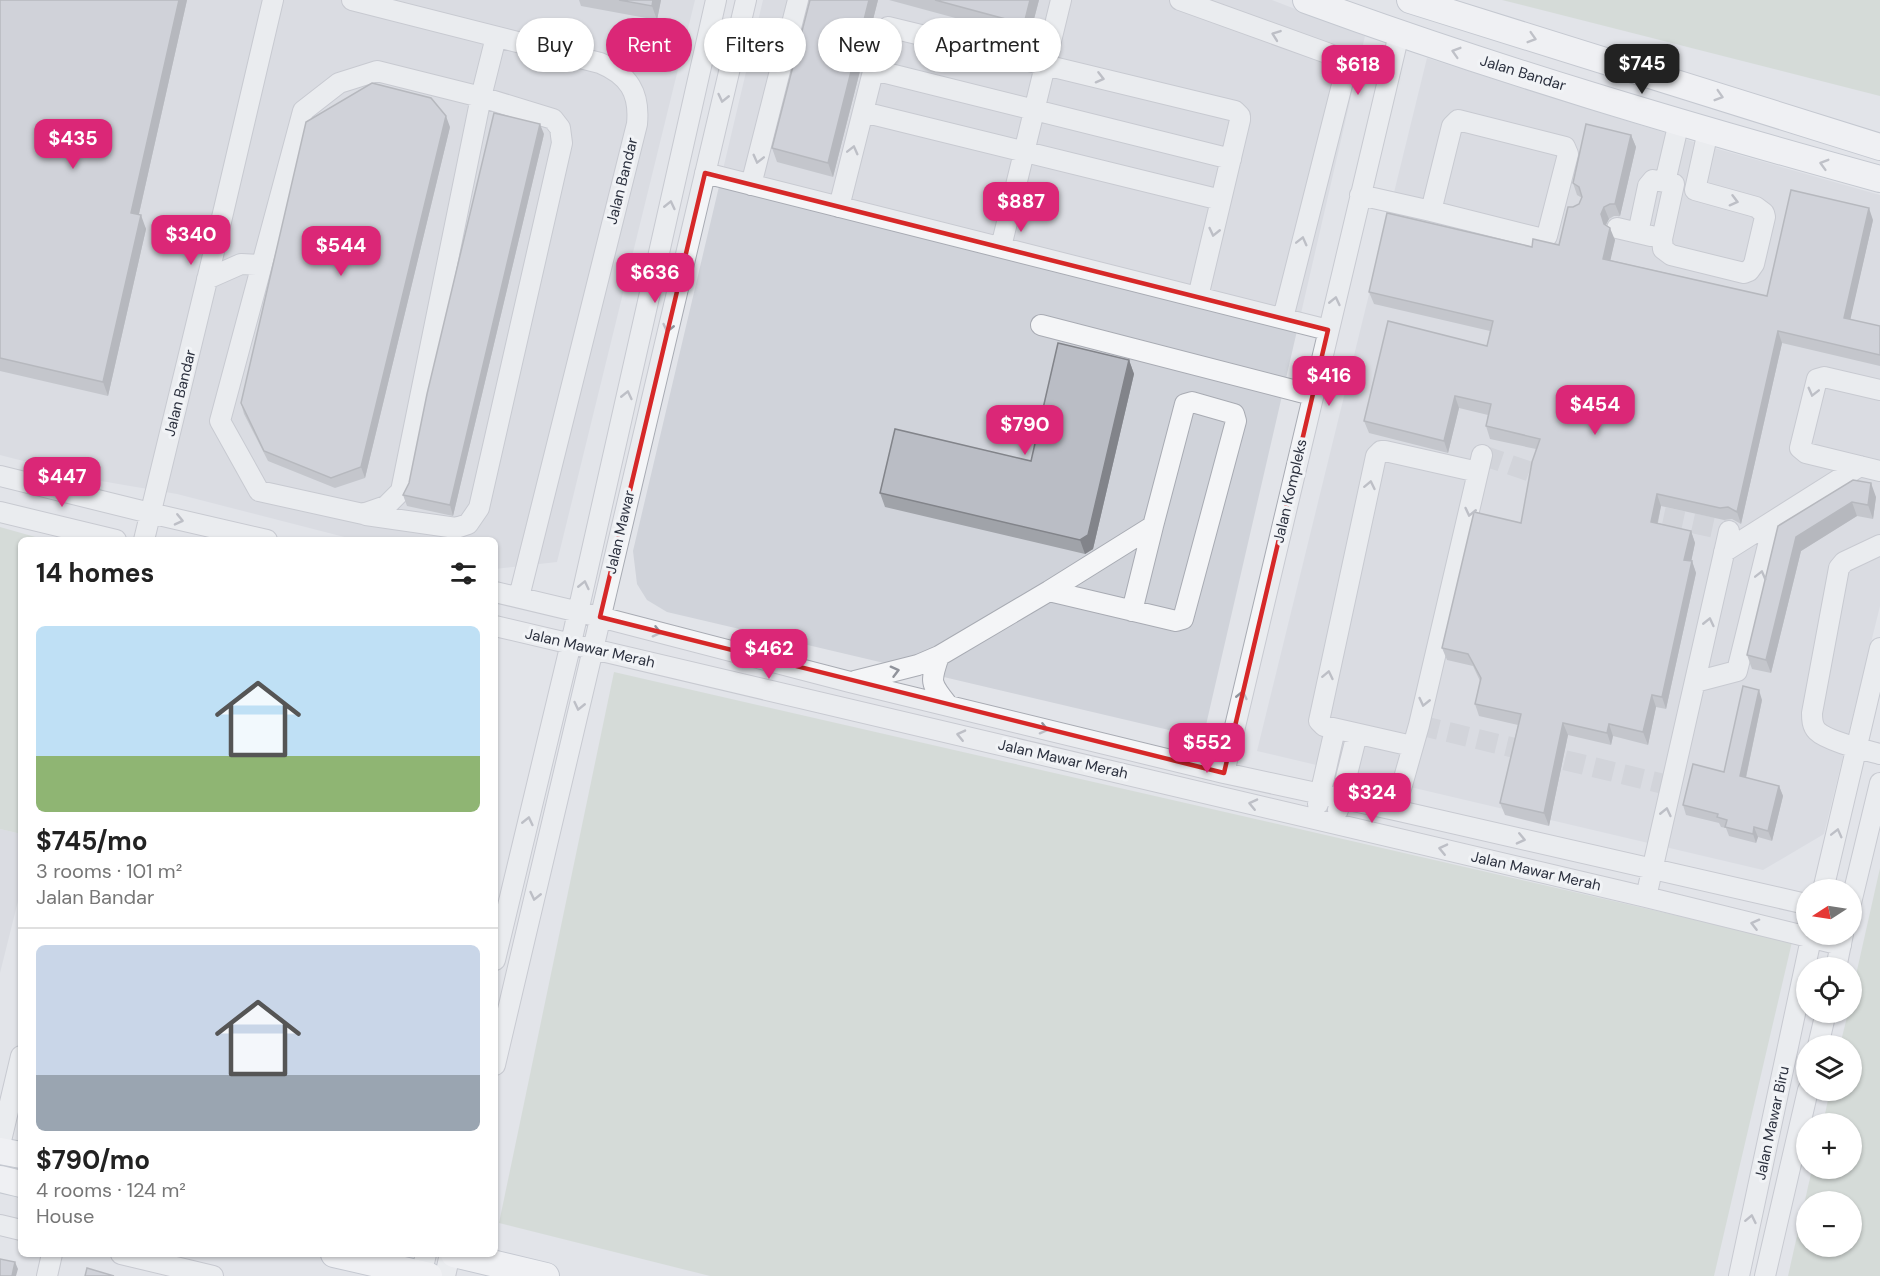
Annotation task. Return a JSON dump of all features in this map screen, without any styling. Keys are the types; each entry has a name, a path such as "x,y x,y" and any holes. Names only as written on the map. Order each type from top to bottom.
{"main road":[{"name":"Jalan Bandar","path":"1306,0 1398,34 1678,122 1880,179"},
{"path":"1410,0 1880,147"},
{"path":"0,1151 18,1154"},
{"path":"0,1179 18,1183"},
{"path":"498,1256 509,1265 540,1275"},
{"path":"342,1257 376,1269 428,1271"},
{"path":"465,1257 540,1275"}],"street":[{"name":"Jalan Bandar","path":"145,537 273,0"},
{"name":"Jalan Bandar","path":"352,0 600,63 623,76 631,86 636,98 637,124 519,597"},
{"name":"Jalan Mawar","path":"498,947 571,643 716,0"},
{"name":"Jalan Mawar","path":"498,1052 746,0"},
{"path":"752,185 798,0"},
{"path":"1057,18 1061,0"},
{"path":"1180,0 1328,53 1345,64 1345,74 1283,318"},
{"name":"Jalan Kompleks","path":"1224,773 1398,34"},
{"path":"363,514 386,506 401,491 481,97 496,37"},
{"path":"1061,68 1238,113 1240,120 1198,297"},
{"path":"377,71 481,97 553,119 560,128 562,143 479,508 468,524 456,528 363,514 260,491 220,421 251,265 303,111 339,83 377,71"},
{"path":"839,207 873,72"},
{"path":"882,72 1231,159"},
{"path":"1001,247 1044,72"},
{"path":"863,112 1221,200"},
{"path":"1360,195 1543,238 1564,210 1568,154 1566,147 1458,120 1452,126 1431,211"},
{"path":"1639,228 1650,182 1653,180 1670,183 1756,207 1764,213 1765,222 1752,268 1739,273 1671,255 1663,249 1662,239 1670,183 1678,122"},
{"path":"1695,190 1708,131"},
{"path":"705,173 1328,330"},
{"path":"1618,223 1639,228 1662,239"},
{"path":"216,243 251,265"},
{"path":"207,279 251,265"},
{"path":"1041,325 1312,395"},
{"path":"1880,390 1824,377 1817,379 1800,448 1806,453 1880,471"},
{"path":"1049,591 1176,621 1183,619 1236,421 1234,414 1192,402 1185,404 1132,610"},
{"path":"1395,810 1412,746 1480,463 1381,451 1376,456 1318,717 1321,724 1335,729 1412,746"},
{"path":"1724,552 1860,466"},
{"path":"0,476 254,537"},
{"path":"0,512 104,537"},
{"path":"1695,682 1737,670 1774,521"},
{"path":"850,682 898,671 939,656 1153,526"},
{"path":"1646,897 1729,531"},
{"path":"1880,545 1844,562 1839,567 1812,713 1816,731 1824,736 1857,748 1880,753"},
{"name":"Jalan Mawar Merah","path":"498,593 850,682 1224,773 1796,902"},
{"name":"Jalan Mawar Merah","path":"498,627 1796,932"},
{"path":"1826,879 1880,648"},
{"path":"939,656 932,681 947,705"},
{"path":"1314,819 1335,729"},
{"path":"1335,823 1358,734"},
{"path":"1857,879 1880,783"},
{"name":"Jalan Mawar Biru","path":"1739,1276 1810,945"},
{"path":"0,1145 6,1092 18,1063"},
{"name":"Jalan Mawar Biru","path":"1766,1276 1806,1101"},
{"path":"0,1225 18,1229"},
{"path":"47,1276 51,1257"},
{"path":"134,1257 213,1276"},
{"path":"428,1271 448,1257"}],"highlighted area":[{"path":"705,173 1328,330 1224,773 600,617"}],"shaded area":[{"path":"0,0 695,0 691,18 606,18 606,72 677,72 557,562 498,569 498,537 344,537 177,494 101,481 0,455"},
{"path":"763,0 1272,0 1365,36 1203,738 667,612 647,600 637,584 633,551 746,72 806,72 806,18 759,18"},
{"path":"1427,58 1704,145 1880,195 1880,606 1824,834 1763,870 1257,751"},
{"path":"0,829 18,833 18,901 0,973"}],"green space":[{"path":"1502,0 1880,0 1880,96"},
{"path":"0,527 35,537 18,537 18,833 0,829"},
{"path":"614,672 1792,942 1714,1276 710,1276 499,1223"},
{"path":"1880,868 1880,1276 1788,1276 1796,1240 1796,1257 1862,1257 1862,1191 1807,1191 1810,1179 1862,1179 1862,1113 1825,1113 1828,1101 1862,1101 1862,1035 1842,1035 1846,1023 1862,1023 1862,957 1860,957"}],"building":[{"path":"0,0 179,0 131,213 141,215 103,382 0,358"},
{"path":"619,0 653,0 652,6"},
{"path":"810,0 869,0 864,18 818,18 818,72 851,72 828,163 772,148 792,72 806,72 805,18"},
{"path":"935,0 1030,0 1026,18 1002,18"},
{"path":"372,83 431,98 446,116 361,467 331,478 264,451 241,403 306,122"},
{"path":"494,113 540,124 450,505 403,495 409,483 427,394"},
{"path":"1586,124 1631,135 1615,204 1604,207 1601,214 1604,224 1610,228 1603,259 1767,296 1791,190 1869,208 1844,318 1880,326 1880,355 1778,331 1737,512 1728,507 1720,508 1657,494 1651,522 1691,531 1684,560 1692,561 1662,697 1652,695 1643,732 1609,724 1607,733 1563,723 1544,813 1500,803 1521,714 1475,704 1481,678 1468,654 1442,648 1474,512 1521,523 1532,462 1540,439 1486,426 1491,404 1455,396 1444,441 1364,421 1388,321 1487,346 1493,321 1369,292 1387,213 1532,247 1533,239 1559,245 1568,207 1579,204 1582,197 1579,187 1573,183"},
{"path":"1058,343 1129,360 1088,535 1080,540 880,493 895,429 1031,461"},
{"path":"1853,480 1871,483 1868,505 1852,502 1796,537 1766,660 1747,655 1778,526"},
{"path":"1743,686 1759,690 1740,776 1779,786 1768,831 1754,827 1753,834 1725,827 1727,820 1717,817 1718,814 1683,805 1693,764 1724,772"},
{"path":"0,1259 15,1262 12,1276 0,1276"},
{"path":"87,1268 114,1276 85,1276"}],"tunnel":[{"path":"1589,210 1619,218"},
{"path":"1482,455 1554,480"},
{"path":"1635,508 1659,516 1729,531"},
{"path":"1419,725 1672,786"}]}
